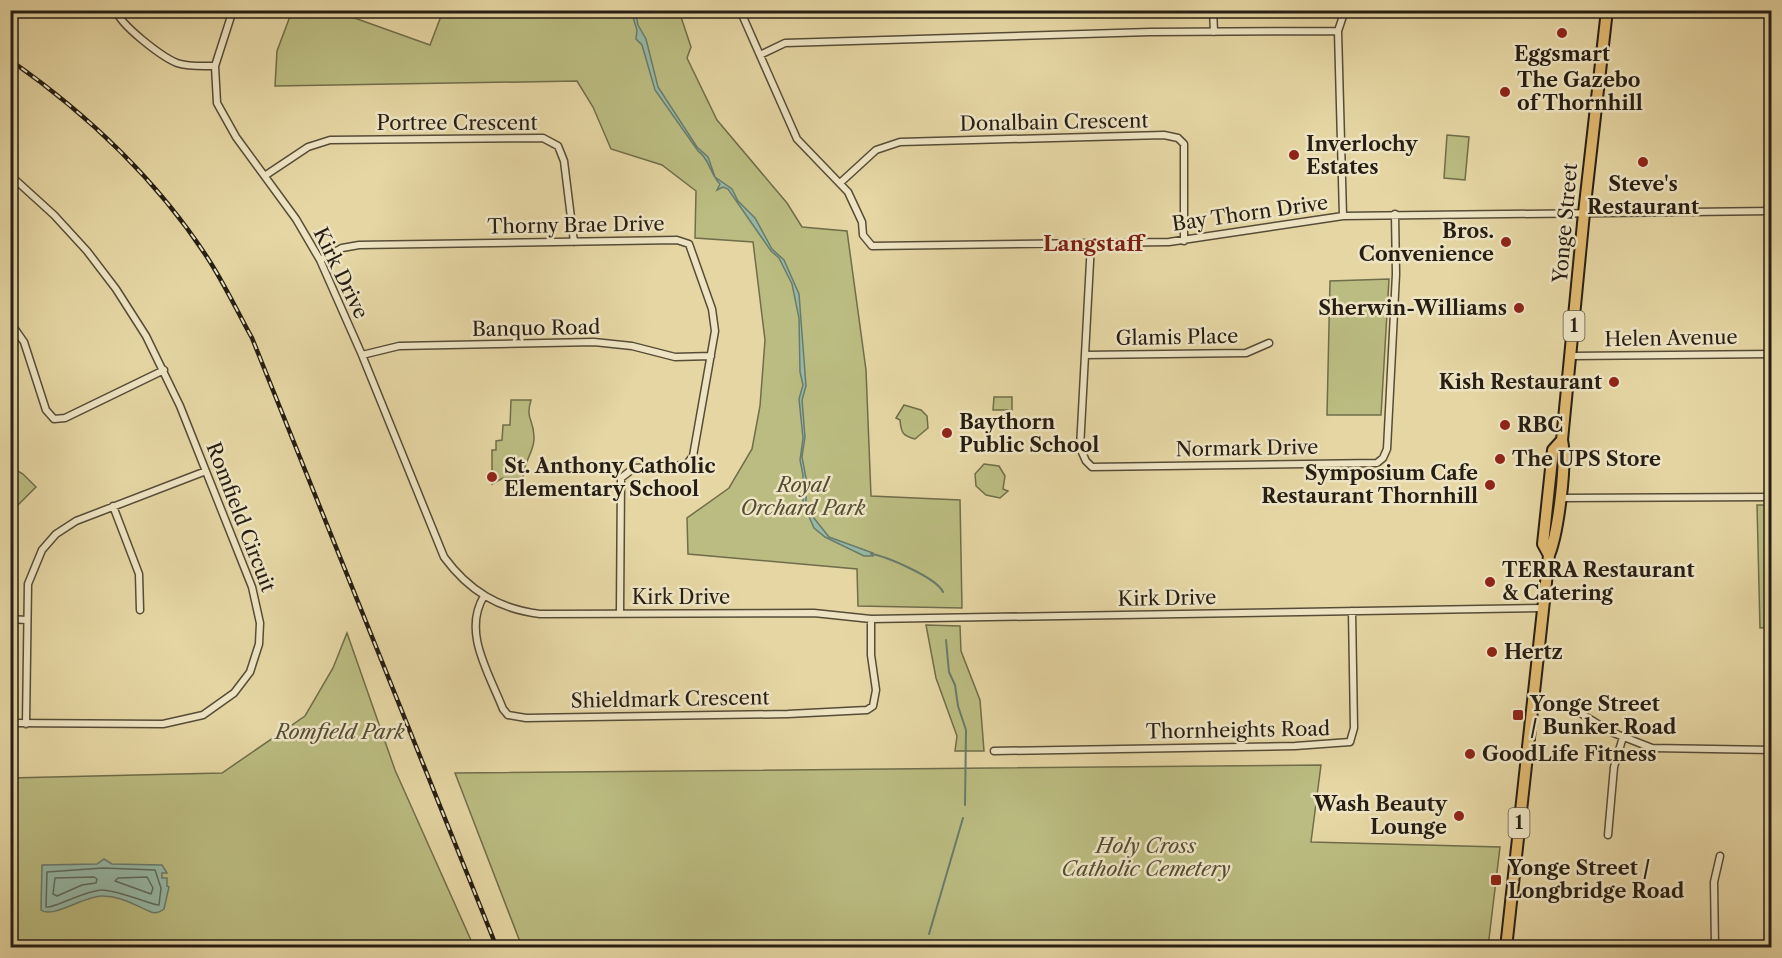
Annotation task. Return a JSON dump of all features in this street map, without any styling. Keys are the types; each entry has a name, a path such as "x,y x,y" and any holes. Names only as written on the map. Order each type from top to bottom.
{"main road":[{"name":"Yonge Street","path":"1506,947 1549,555 1544,544 1553,498 1552,450 1562,440 1607,10"}],"street":[{"path":"116,10 123,24 168,59 184,65 215,66"},
{"name":"Kirk Drive","path":"233,10 215,66 214,91 222,114 266,175 320,260 362,355 444,557 463,580 484,596 507,607 540,614 620,612 814,614 871,619 1544,608"},
{"name":"Bay Thorn Drive","path":"740,10 797,138 840,183 857,210 863,235 872,246 1184,241 1343,216 1772,211"},
{"path":"1213,10 1214,32"},
{"path":"1343,216 1338,31 1346,10"},
{"path":"760,55 784,43 1338,31"},
{"name":"Donalbain Crescent","path":"840,183 876,150 900,142 1164,135 1178,138 1184,144 1184,241"},
{"name":"Portree Crescent","path":"266,175 308,147 330,140 543,138 554,143 561,152 574,242"},
{"name":"Romfield Circuit","path":"10,175 54,215 100,268 139,324 164,370 252,587 259,612 257,653 250,672 242,684 215,708 178,722 10,723"},
{"name":"Normark Drive","path":"1091,243 1080,448 1086,461 1092,467 1377,463 1383,458 1387,448 1396,274 1395,214"},
{"name":"Thorny Brae Drive","path":"320,260 342,248 359,245 677,240 689,244 712,309 715,331 711,356 689,463 679,467 634,468 621,478 620,612"},
{"path":"10,322 24,342 46,410 54,418 65,418 164,370"},
{"name":"Banquo Road","path":"362,355 399,346 594,342 632,346 675,357 711,356"},
{"name":"Glamis Place","path":"1085,355 1246,353 1269,344"},
{"name":"Helen Avenue","path":"1572,356 1772,354"},
{"path":"26,724 28,584 34,563 42,550 63,529 113,506 206,471"},
{"path":"1553,498 1772,496"},
{"path":"113,506 139,574 140,610"},
{"name":"Shieldmark Crescent","path":"484,596 476,608 476,641 503,709 508,715 526,718 788,714 867,710 873,706 876,690 871,619"},
{"name":"Thornheights Road","path":"994,751 1285,747 1350,742 1354,728 1352,612"},
{"path":"10,619 26,620"},
{"path":"1533,700 1572,708 1623,737 1660,749 1772,750"},
{"path":"1608,835 1614,767 1623,737"},
{"path":"1715,947 1714,882 1720,856"},
{"path":"1623,948 1772,945"},
{"path":"1506,947 1547,948"}],"green space":[{"name":"Royal Orchard Park","path":"292,11 335,11 430,45 443,11 679,11 691,47 687,58 717,120 787,203 802,227 847,231 866,370 871,496 960,500 962,608 858,606 857,569 688,554 687,518 729,488 752,449 760,406 765,340 753,242 695,238 696,191 662,165 611,149 593,107 577,81 275,86 277,51"},
{"path":"1447,135 1469,137 1465,180 1444,178"},
{"path":"1389,279 1381,415 1327,415 1330,281"},
{"path":"994,397 1012,397 1012,410 993,410"},
{"path":"511,400 531,400 529,416 534,431 533,447 523,478 503,478 492,484 492,450 496,450 496,441 502,440 503,425 510,425"},
{"path":"904,405 921,410 927,416 928,428 915,439 903,433 900,420 896,418"},
{"path":"984,464 999,466 1005,476 1003,489 1008,491 1000,498 986,495 976,486 975,474"},
{"path":"11,467 23,474 36,487 11,512"},
{"path":"1757,505 1771,505 1771,627 1760,628"},
{"path":"926,625 960,626 961,651 980,700 984,751 955,751 957,736 936,678"},
{"name":"Romfield Park","path":"347,633 395,770 474,947 11,947 10,778 222,773 305,716 333,668"},
{"name":"Holy Cross Catholic Cemetery","path":"1321,765 1311,842 1500,847 1488,947 522,947 455,773"}],"water":[{"path":"631,11 635,11 638,25 646,39 658,87 697,147 708,157 715,177 732,189 738,201 755,218 772,249 784,260 799,294 806,386 802,400 805,437 802,457 806,478 806,508 829,537 873,553 873,556 864,556 825,537 814,528 803,503 803,475 800,460 803,438 799,399 803,385 800,372 799,318 792,284 779,258 771,251 728,189 723,187 717,190 720,184 714,176 705,158 655,90 642,45 636,39 637,30"},
{"path":"104,859 112,864 162,865 167,873 162,873 162,878 167,878 169,887 164,909 153,913 122,899 102,896 86,899 53,912 41,910 42,865 97,864"}],"waterway":[{"path":"871,554 899,563 922,574 939,586 943,592"},
{"path":"946,640 949,672 955,685 958,706 966,730 965,805"},
{"path":"929,934 963,818"}],"railway":[{"path":"10,60 66,102 142,174 187,228 225,287 252,338 497,948"}],"place":[{"name":"Eggsmart","path":"1562,33"},
{"name":"The Gazebo of Thornhill","path":"1505,92"},
{"name":"Inverlochy Estates","path":"1294,155"},
{"name":"Steve's Restaurant","path":"1643,162"},
{"name":"Bros. Convenience","path":"1506,242"},
{"name":"Sherwin-Williams","path":"1519,308"},
{"name":"Kish Restaurant","path":"1614,382"},
{"name":"RBC","path":"1505,425"},
{"name":"Baythorn Public School","path":"947,433"},
{"name":"The UPS Store","path":"1500,459"},
{"name":"St. Anthony Catholic Elementary School","path":"492,477"},
{"name":"Symposium Cafe Restaurant Thornhill","path":"1490,485"},
{"name":"TERRA Restaurant & Catering","path":"1490,582"},
{"name":"Hertz","path":"1492,652"},
{"name":"Yonge Street / Bunker Road","path":"1518,715"},
{"name":"GoodLife Fitness","path":"1470,754"},
{"name":"Wash Beauty Lounge","path":"1459,816"},
{"name":"Yonge Street / Longbridge Road","path":"1496,880"}],"district":[{"name":"Langstaff","path":"1093,244"}]}
